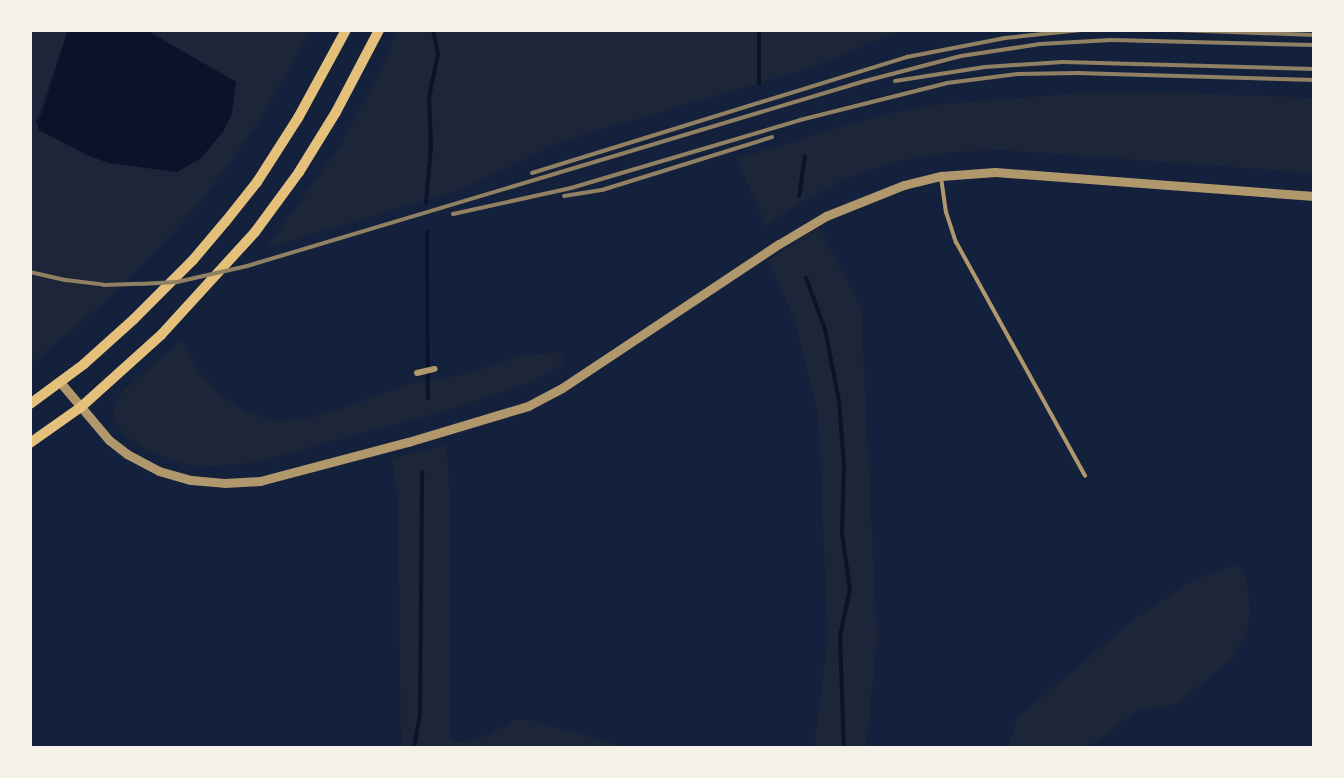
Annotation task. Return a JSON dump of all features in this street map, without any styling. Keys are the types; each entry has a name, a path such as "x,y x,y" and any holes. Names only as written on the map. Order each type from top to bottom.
{"main road":[{"path":"30,404 84,364 135,319 193,260 257,182 298,118 346,30"},
{"path":"30,443 81,407 118,375 169,326 255,232 298,172 336,112 379,30"}],"street":[{"path":"60,382 109,440 127,454 159,471 191,480 224,483 261,481 408,442 528,406 562,388 779,244 826,216 904,185 941,176 995,172 1314,196"},
{"path":"417,373 435,369"}],"lane":[{"path":"941,176 946,212 956,242 1085,476"}],"shaded area":[{"path":"30,30 68,30 36,121 87,155 108,163 177,172 236,82 146,30 311,30 259,121 207,193 117,291 30,365"},
{"path":"68,30 146,30 236,82 232,113 223,132 201,158 177,172 109,163 87,155 39,130 36,121 40,118"},
{"path":"398,30 901,30 813,67 562,141 465,188 267,248 340,146 379,73"},
{"path":"1161,92 1314,98 1314,173 1004,150 951,152 899,161 849,177 803,201 766,225 737,159 877,116 932,105 1082,93"},
{"path":"819,227 861,308 877,639 866,748 814,748 828,636 818,413 793,316 767,261"},
{"path":"182,340 198,370 218,394 248,413 275,421 306,419 336,411 408,384 473,373 516,357 556,352 564,358 561,365 528,383 459,407 251,463 204,467 174,461 148,451 124,435 113,419 115,402 124,390"},
{"path":"446,444 449,483 450,736 453,741 468,743 489,735 515,720 529,720 629,748 401,748 398,501 392,459"},
{"path":"1235,565 1241,568 1247,580 1250,615 1246,634 1232,658 1177,704 1137,710 1097,742 1071,748 1008,748 1018,717 1137,617 1188,583"}],"waterway":[{"path":"426,203 431,146 429,97 438,54 433,30"},
{"path":"759,30 759,84"},
{"path":"799,196 805,156"},
{"path":"427,232 428,398"},
{"path":"806,278 825,329 839,401 844,464 842,533 850,590 840,636 844,748"},
{"path":"414,748 420,714 422,472"}],"railway":[{"path":"532,173 907,57 1005,38 1082,30"},
{"path":"1178,30 1314,35"},
{"path":"30,272 104,285 177,282 247,266 865,81 961,56 1040,44 1111,40 1314,45"},
{"path":"895,81 985,67 1063,62 1314,69"},
{"path":"453,214 571,188 800,120 947,83 1017,74 1077,73 1314,80"},
{"path":"564,196 602,190 772,137"}]}
